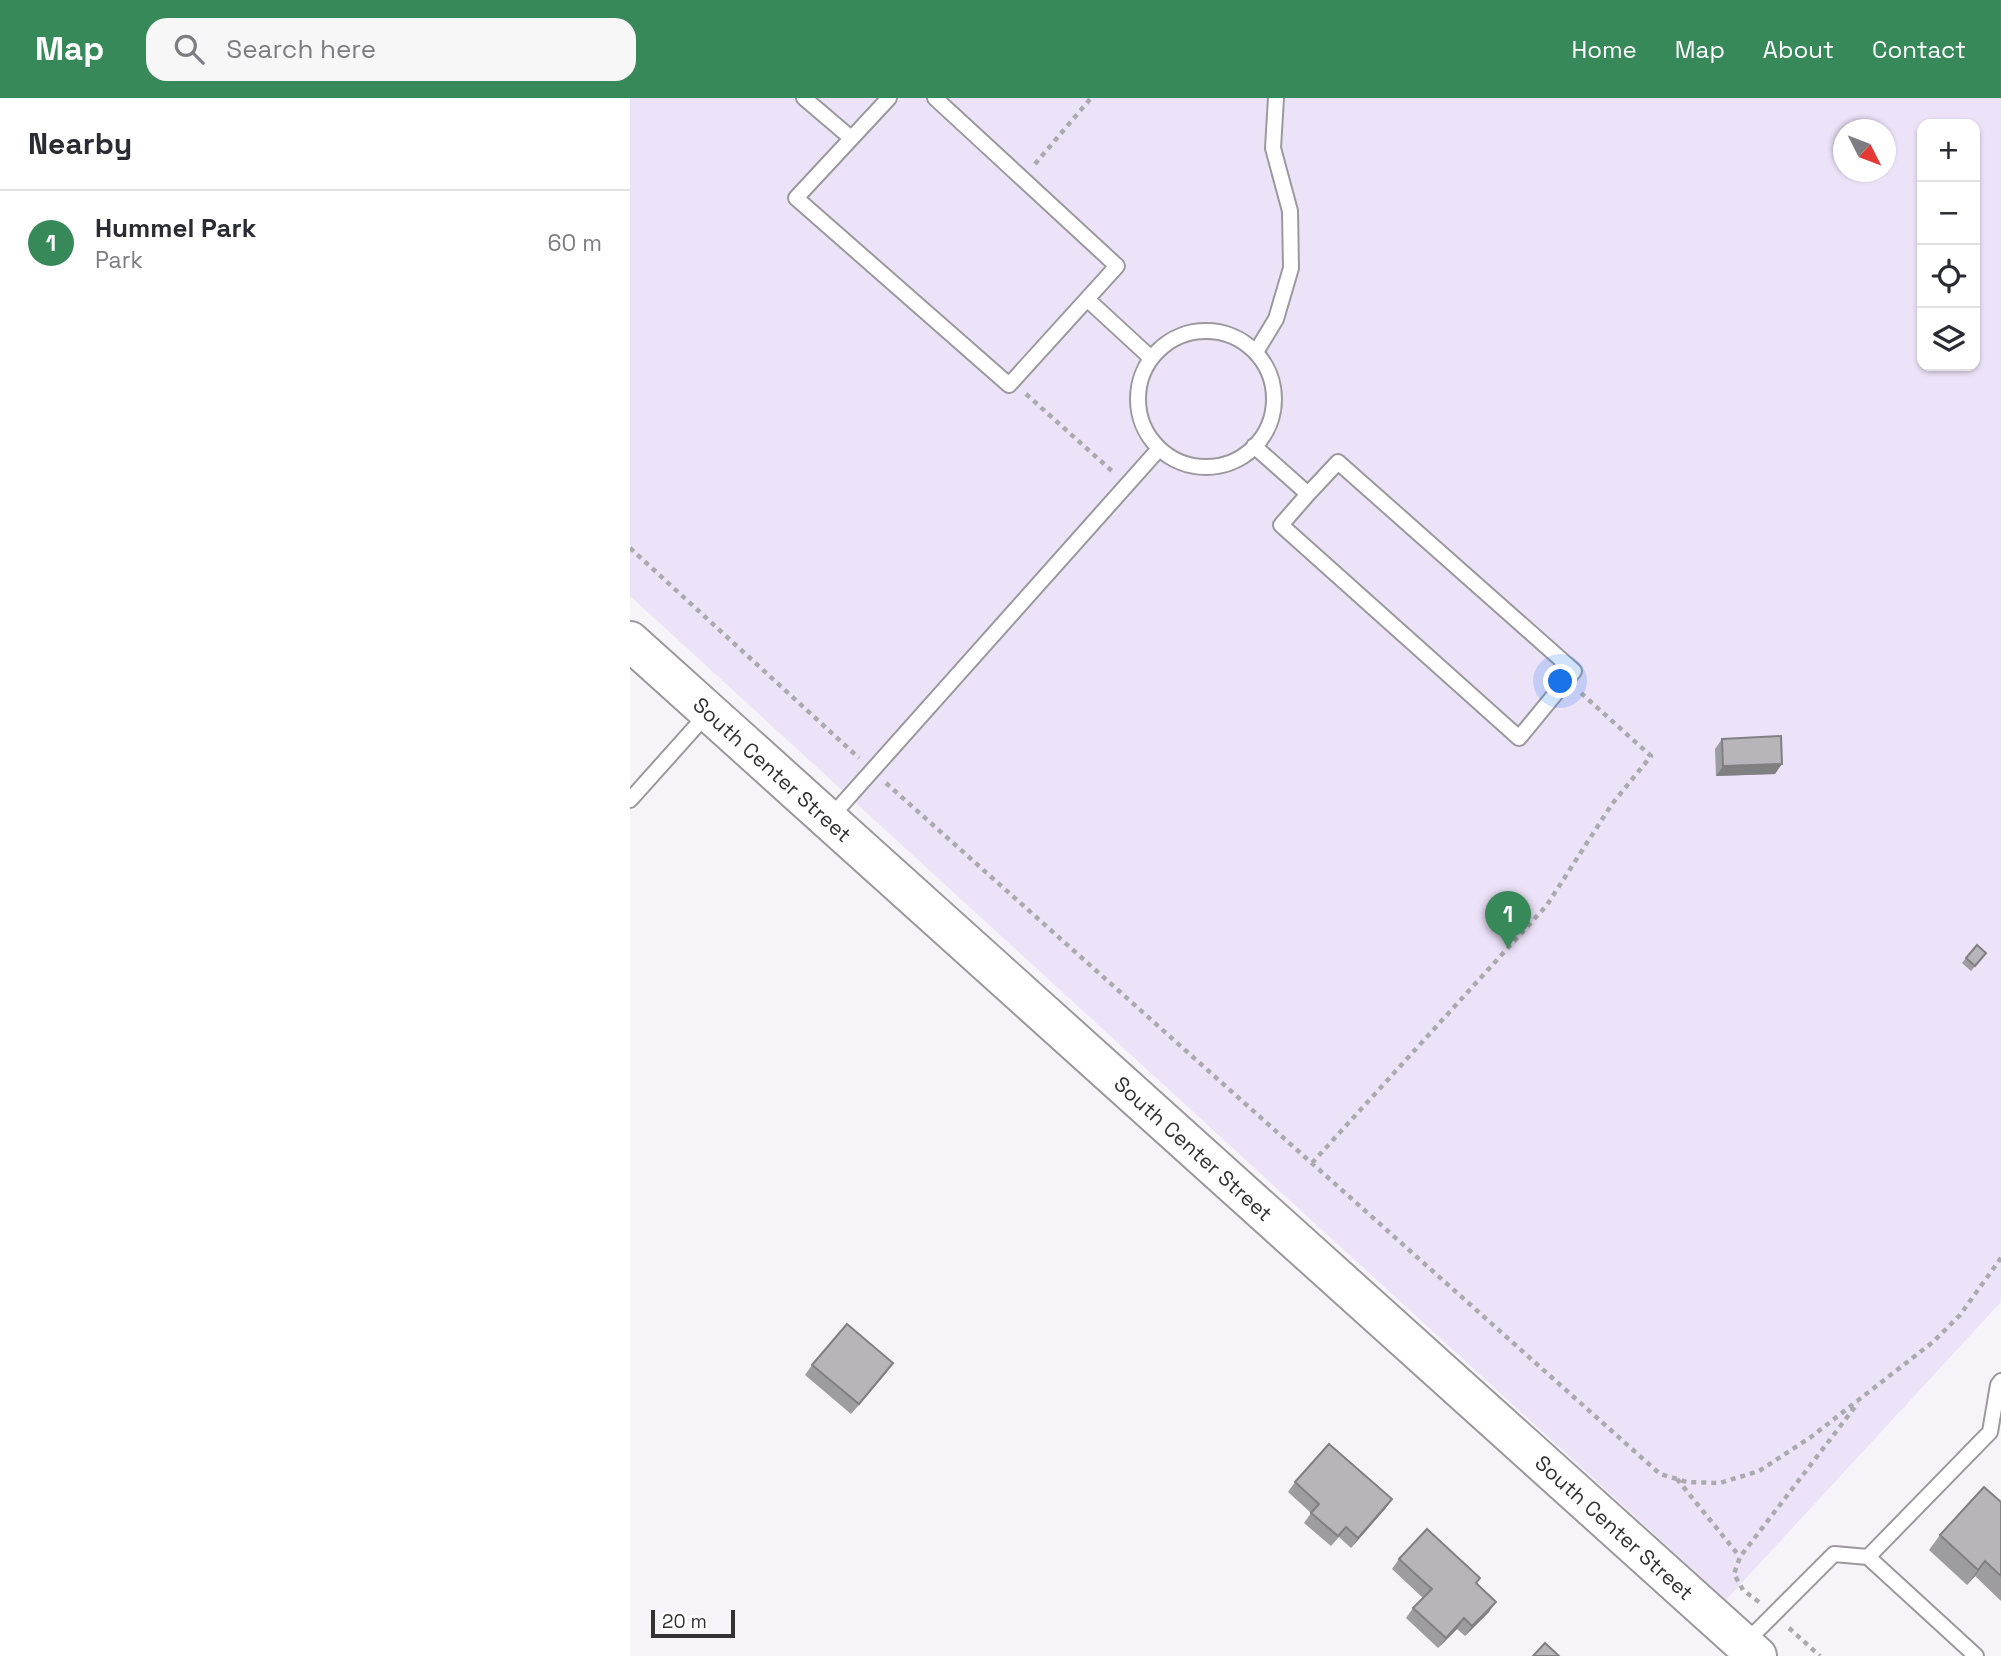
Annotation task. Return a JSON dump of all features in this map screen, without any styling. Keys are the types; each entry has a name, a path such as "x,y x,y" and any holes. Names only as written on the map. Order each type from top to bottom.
{"main road":[{"name":"South Center Street","path":"630,641 1750,1650"}],"lane":[{"path":"804,98 850,138"},
{"path":"889,98 796,198 1009,385 1117,266 936,98"},
{"path":"1256,352 1276,319 1291,268 1290,211 1273,148 1276,98"},
{"path":"1087,299 1151,358"},
{"path":"1196,332 1218,332 1238,339 1256,352 1269,372 1274,394 1272,418 1261,439 1245,456 1224,466 1200,468 1178,462 1158,450 1145,432 1138,411 1138,389 1144,369 1151,358 1175,338 1196,332"},
{"path":"1254,446 1308,494"},
{"path":"828,821 1158,450"},
{"path":"1338,462 1574,671 1519,738 1281,524 1308,494 1338,462"},
{"path":"630,800 708,713"},
{"path":"1868,1557 1995,1433 1998,1385 2001,1381"},
{"path":"1750,1650 1773,1613 1835,1554 1868,1557 1976,1656"}],"path":[{"path":"1022,178 1091,98"},
{"path":"1012,382 1113,472"},
{"path":"630,548 858,758 1660,1474 1688,1482 1720,1483 1759,1471 1811,1437 1933,1342 1960,1315 2001,1258"},
{"path":"1311,1163 1547,905 1612,804 1651,756 1566,681"},
{"path":"858,758 867,747"},
{"path":"1820,1656 1743,1590 1734,1574 1740,1557 1862,1397"},
{"path":"1676,1478 1740,1557"}],"shaded area":[{"path":"630,98 2001,98 2001,1302 1726,1600 630,596"}],"building":[{"path":"1781,736 1782,764 1723,766 1722,739"},
{"path":"1977,945 1986,953 1975,966 1966,958"},
{"path":"847,1324 893,1363 859,1404 812,1365"},
{"path":"1329,1444 1392,1499 1358,1538 1346,1527 1338,1536 1311,1513 1319,1504 1295,1482"},
{"path":"1984,1487 2001,1502 2001,1576 1985,1561 1978,1570 1940,1535"},
{"path":"1427,1529 1480,1578 1476,1583 1496,1602 1472,1626 1464,1618 1446,1638 1413,1608 1432,1589 1399,1559"},
{"path":"1545,1643 1559,1656 1533,1656"}],"place":[{"name":"Hummel Park","path":"1508,949"}]}
